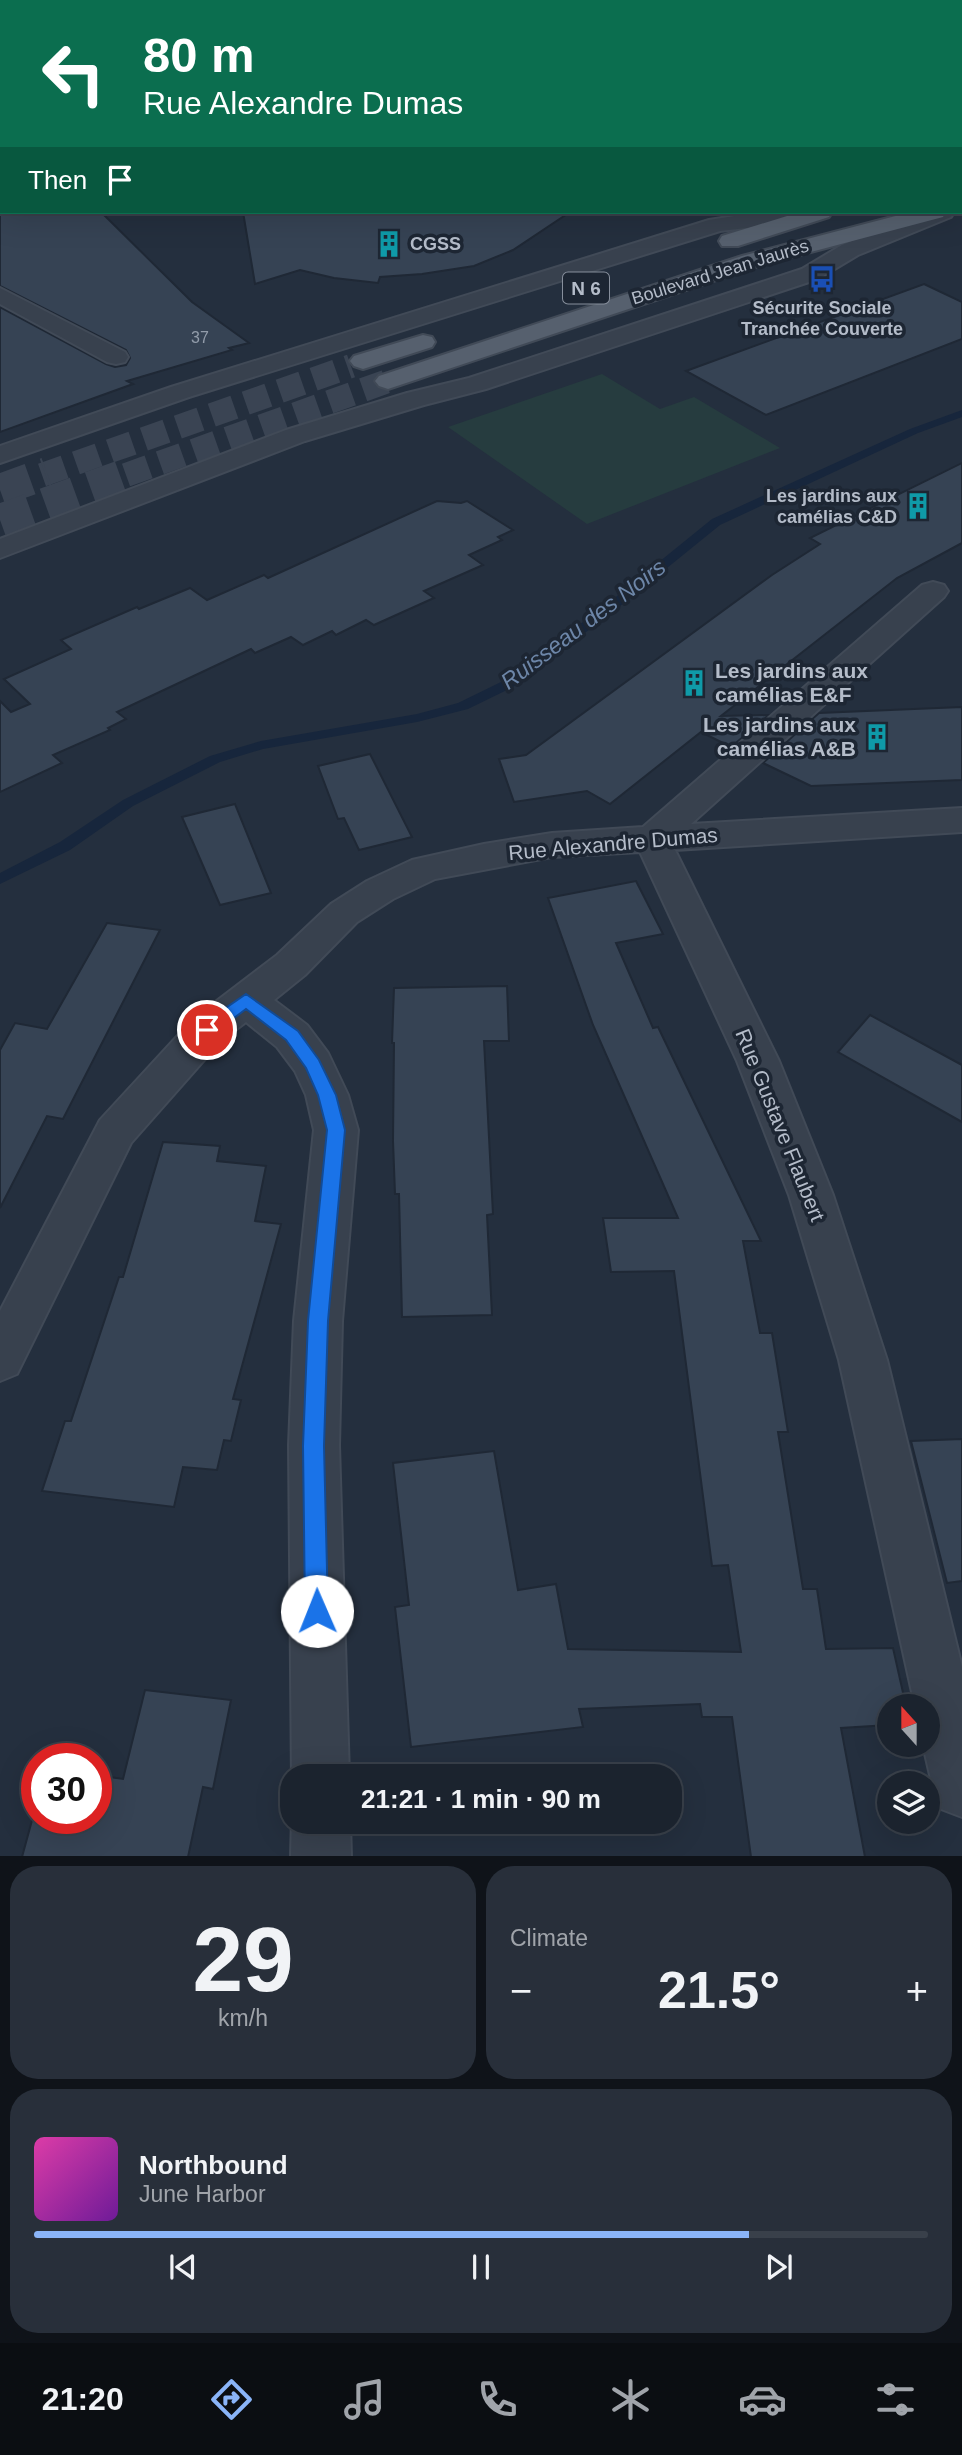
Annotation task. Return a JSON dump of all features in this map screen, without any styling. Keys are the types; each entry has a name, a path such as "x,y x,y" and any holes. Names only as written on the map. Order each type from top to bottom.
{"main road":[{"name":"Boulevard Jean Jaurès","path":"534,306 815,214"},
{"name":"Boulevard Jean Jaurès","path":"388,381 750,261 927,214"},
{"path":"363,361 442,336"}],"street":[{"path":"0,455 180,392 718,225 815,214"},
{"path":"0,549 261,448 421,396 477,384 810,274 850,250 938,214"},
{"path":"0,295 116,357"},
{"path":"652,839 933,591"},
{"name":"Rue Alexandre Dumas","path":"0,1359 115,1132 207,1030 291,965 344,913 380,890 425,869 552,845 962,820"},
{"name":"Rue Gustave Flaubert","path":"652,839 758,1061 811,1195 863,1360 962,1788"},
{"path":"246,1000 292,1036 313,1064 327,1095 336,1130 318,1321 314,1446 320,1764"},
{"path":"320,1834 321,1856"}],"green space":[{"path":"602,374 660,409 694,397 780,448 587,524 448,427"}],"building":[{"path":"0,214 103,214 192,302 249,343 127,381 133,384 0,432 0,307 106,364 115,367 126,365 130,358 126,350 0,286"},
{"name":"CGSS","path":"243,214 567,214 513,250 474,266 380,277 378,283 334,278 300,270 255,284"},
{"path":"924,284 962,302 962,339 766,415 686,371"},
{"name":"Les jardins aux camélias E&F","path":"962,463 962,543 897,578 721,716 769,715 731,747 701,732 610,804 587,791 514,802 499,759 526,755 772,575 820,544 810,538"},
{"path":"437,501 467,501 513,530 498,537 502,540 469,555 483,565 424,591 434,598 374,625 366,620 336,635 332,631 303,645 291,637 255,653 251,649 117,712 126,719 108,728 110,730 53,755 62,763 0,792 0,701 11,712 30,704 4,679 71,649 61,640 137,607 139,609 190,588 207,600 264,575 268,578"},
{"name":"Les jardins aux camélias A&B","path":"962,707 962,780 811,786 763,763 819,713"},
{"path":"370,754 412,837 359,850 344,818 338,819 318,766"},
{"path":"235,804 271,893 220,905 182,817"},
{"path":"636,881 663,934 616,943 653,1028 658,1027 761,1241 743,1241 760,1333 772,1333 788,1432 778,1432 803,1589 817,1589 826,1649 893,1648 903,1694 877,1694 877,1726 841,1728 865,1856 751,1856 732,1717 702,1717 700,1704 579,1709 583,1727 411,1747 395,1607 409,1605 393,1463 494,1451 518,1590 556,1584 568,1649 741,1652 728,1565 712,1566 674,1271 611,1272 603,1218 678,1218 593,1025 548,898"},
{"path":"107,923 160,930 63,1119 47,1116 0,1208 0,1050 15,1023 47,1029"},
{"path":"507,986 509,1041 484,1041 493,1214 487,1215 492,1315 402,1317 399,1194 395,1194 393,1141 394,988"},
{"path":"870,1015 962,1065 962,1122 838,1052"},
{"path":"163,1142 220,1146 217,1161 266,1166 255,1221 281,1224 233,1399 241,1400 231,1441 224,1440 217,1470 183,1467 174,1507 42,1491 65,1421 71,1421 119,1277 123,1277"},
{"path":"962,1439 962,1581 947,1583 911,1441"},
{"path":"145,1690 231,1700 213,1789 203,1787 188,1856 22,1856 28,1834 112,1834 112,1777 123,1779"}],"waterway":[{"name":"Ruisseau des Noirs","path":"0,879 65,846 128,803 215,759 261,745 417,718 463,706 508,684 610,608 716,522 914,431 962,413"}],"tunnel":[{"path":"42,475 351,366"},
{"path":"126,475 388,381"},
{"path":"0,490 47,473"},
{"path":"0,520 130,473"}],"place":[{"name":"CGSS","path":"389,244"},
{"name":"Sécurite Sociale Tranchée Couverte","path":"822,279"},
{"name":"Les jardins aux camélias C&D","path":"918,506"},
{"name":"Les jardins aux camélias E&F","path":"694,683"},
{"name":"Les jardins aux camélias A&B","path":"877,737"}],"route":[{"path":"207,1030 246,1000 292,1036 313,1064 327,1095 336,1130 318,1321 314,1446 317,1611"}]}
